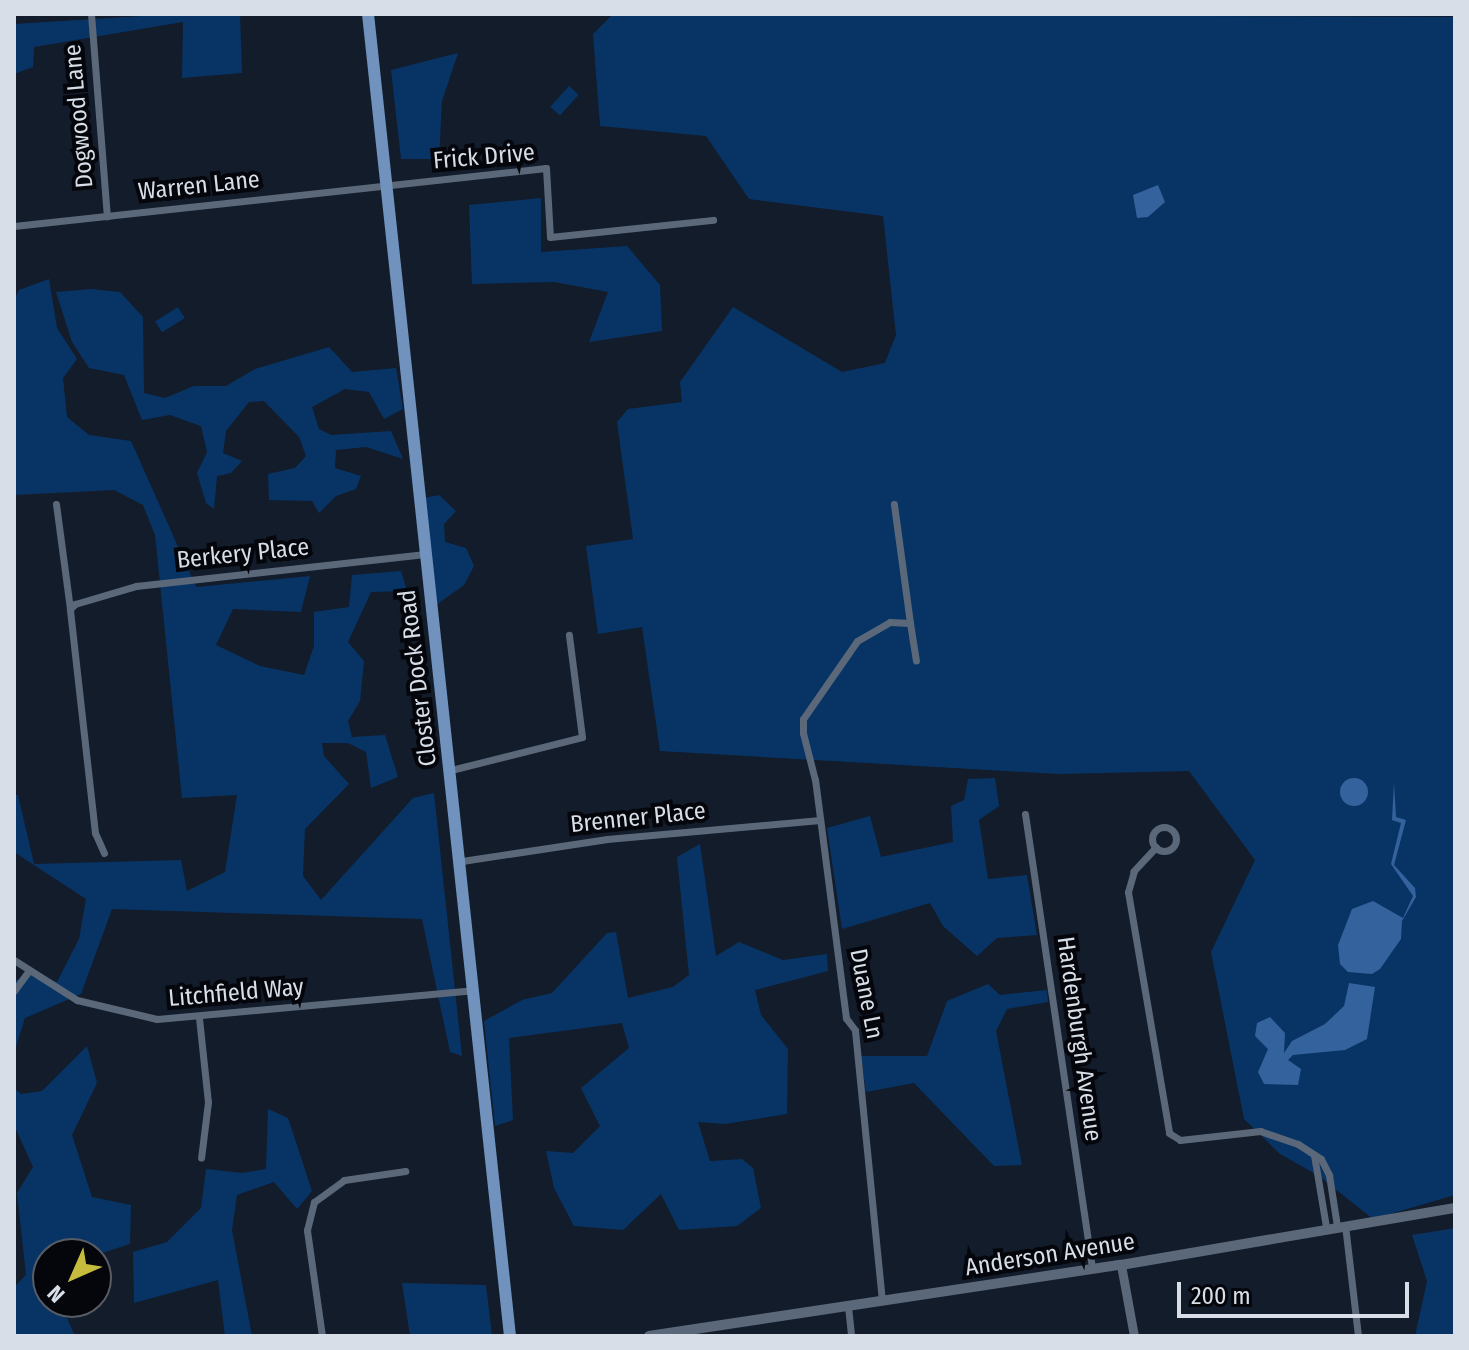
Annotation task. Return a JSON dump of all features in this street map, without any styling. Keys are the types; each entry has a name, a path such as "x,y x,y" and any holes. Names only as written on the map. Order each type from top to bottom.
{"main road":[{"name":"Closter Dock Road","path":"368,14 425,554 462,861 510,1336"},
{"name":"Anderson Avenue","path":"649,1336 708,1332 848,1306 1121,1265 1455,1208"}],"street":[{"name":"Dogwood Lane","path":"91,14 107,216"},
{"name":"Frick Drive","path":"388,187 546,168 550,237 713,220"},
{"name":"Warren Lane","path":"14,226 388,187"},
{"path":"56,504 95,833 104,853"},
{"path":"894,504 916,661"},
{"name":"Berkery Place","path":"70,609 86,598 136,586 425,554"},
{"name":"Duane Ln","path":"882,1301 855,1030 846,1018 820,820 803,719 857,641 890,622 910,623"},
{"path":"451,770 582,737 569,635"},
{"name":"Hardenburgh Avenue","path":"1025,814 1092,1269"},
{"name":"Brenner Place","path":"462,861 607,839 820,820"},
{"path":"1156,847 1134,871 1128,892 1169,1133 1180,1140 1260,1131 1314,1155 1329,1175 1358,1336"},
{"name":"Litchfield Way","path":"14,960 28,972 77,1000 116,1013 199,1018 432,990 475,990"},
{"path":"14,991 28,972"},
{"path":"199,1018 208,1110 201,1158"},
{"path":"322,1336 307,1230 314,1202 344,1180 405,1171"},
{"path":"1121,1265 1134,1336"},
{"path":"848,1306 851,1336"}],"shaded area":[{"path":"174,14 240,14 242,73 182,78 183,22 34,47 33,67 14,74 14,24"},
{"path":"613,14 1455,17 1455,1195 1373,1219 1319,1176 1280,1154 1244,1119 1211,952 1255,860 1189,771 1058,774 660,751 642,627 598,634 586,546 633,539 617,422 628,409 682,402 680,382 733,307 842,372 885,363 896,335 883,216 749,199 706,136 600,126 593,34"},
{"path":"458,53 442,101 439,159 401,159 391,70"},
{"path":"569,86 579,95 560,116 550,107"},
{"path":"1158,185 1165,202 1148,217 1137,218 1133,195"},
{"path":"541,198 541,252 627,246 660,285 662,331 589,342 608,292 554,282 472,284 469,205"},
{"path":"49,279 57,328 77,359 63,378 67,417 89,435 131,441 196,587 310,576 301,612 233,609 216,645 260,666 304,675 314,646 314,612 349,607 352,575 401,571 407,591 371,592 348,642 364,661 360,701 348,721 352,737 385,735 398,777 371,788 366,752 348,743 322,743 324,756 349,784 305,829 303,876 321,900 413,798 434,793 462,1056 450,1052 422,919 112,909 81,994 25,1018 14,1053 14,981 35,973 57,982 79,939 86,899 14,852 14,795 18,795 34,864 181,860 187,891 225,872 237,795 182,798 155,535 143,505 114,490 14,495 14,300 19,290"},
{"path":"91,289 120,292 143,317 144,393 165,398 194,386 226,386 255,369 329,347 352,372 396,368 403,409 384,419 369,392 345,389 312,407 319,429 331,435 391,431 403,459 366,447 336,450 335,468 361,476 356,489 336,496 319,513 312,501 269,500 268,474 295,468 306,456 299,437 264,401 249,402 226,431 223,453 242,461 231,473 217,476 214,509 206,503 197,473 207,452 201,426 170,415 142,420 124,375 89,368 72,342 56,292"},
{"path":"178,307 185,318 162,332 155,321"},
{"path":"439,495 456,511 444,524 445,542 466,548 474,566 464,585 436,605 423,498"},
{"path":"995,778 999,806 979,820 988,879 1027,875 1037,935 997,938 977,956 943,926 930,903 842,929 827,828 870,816 881,857 953,842 951,806 964,800 968,779"},
{"path":"1354,778 1364,782 1368,792 1364,802 1354,806 1344,802 1340,792 1344,782"},
{"path":"1394,783 1396,817 1406,820 1394,865 1415,888 1416,897 1402,921 1401,939 1380,969 1372,974 1348,972 1340,964 1338,945 1352,909 1373,901 1403,918 1413,896 1391,864 1401,823 1392,820"},
{"path":"700,844 716,956 739,942 783,960 827,954 828,971 755,990 761,1015 788,1049 787,1114 725,1124 698,1122 710,1161 742,1159 753,1168 761,1208 737,1226 679,1230 661,1194 623,1230 574,1226 554,1188 546,1151 573,1153 600,1126 581,1088 629,1048 622,1023 509,1038 513,1120 495,1126 484,1021 522,1000 552,993 607,933 616,932 628,998 673,987 689,975 677,857"},
{"path":"1349,983 1375,987 1367,1039 1345,1050 1293,1055 1288,1060 1301,1069 1298,1085 1264,1084 1258,1072 1268,1049 1255,1036 1257,1023 1270,1017 1285,1033 1284,1053 1292,1041 1325,1024 1344,1006"},
{"path":"988,984 1000,995 1047,990 1048,1002 1007,1009 996,1031 1022,1165 994,1166 914,1083 866,1092 861,1056 927,1056 947,1001"},
{"path":"87,1046 97,1083 72,1135 92,1197 131,1205 130,1244 112,1250 112,1238 32,1238 32,1318 67,1318 75,1336 14,1336 14,1287 26,1275 17,1193 33,1167 14,1125 14,1088 21,1094 42,1091"},
{"path":"268,1109 288,1118 312,1191 297,1209 274,1182 237,1195 232,1230 252,1336 225,1336 218,1280 134,1303 133,1252 167,1242 201,1208 206,1169 242,1173 266,1169"},
{"path":"1455,1228 1455,1336 1415,1336 1427,1281 1412,1235"},
{"path":"402,1283 486,1285 492,1336 410,1336"}]}
